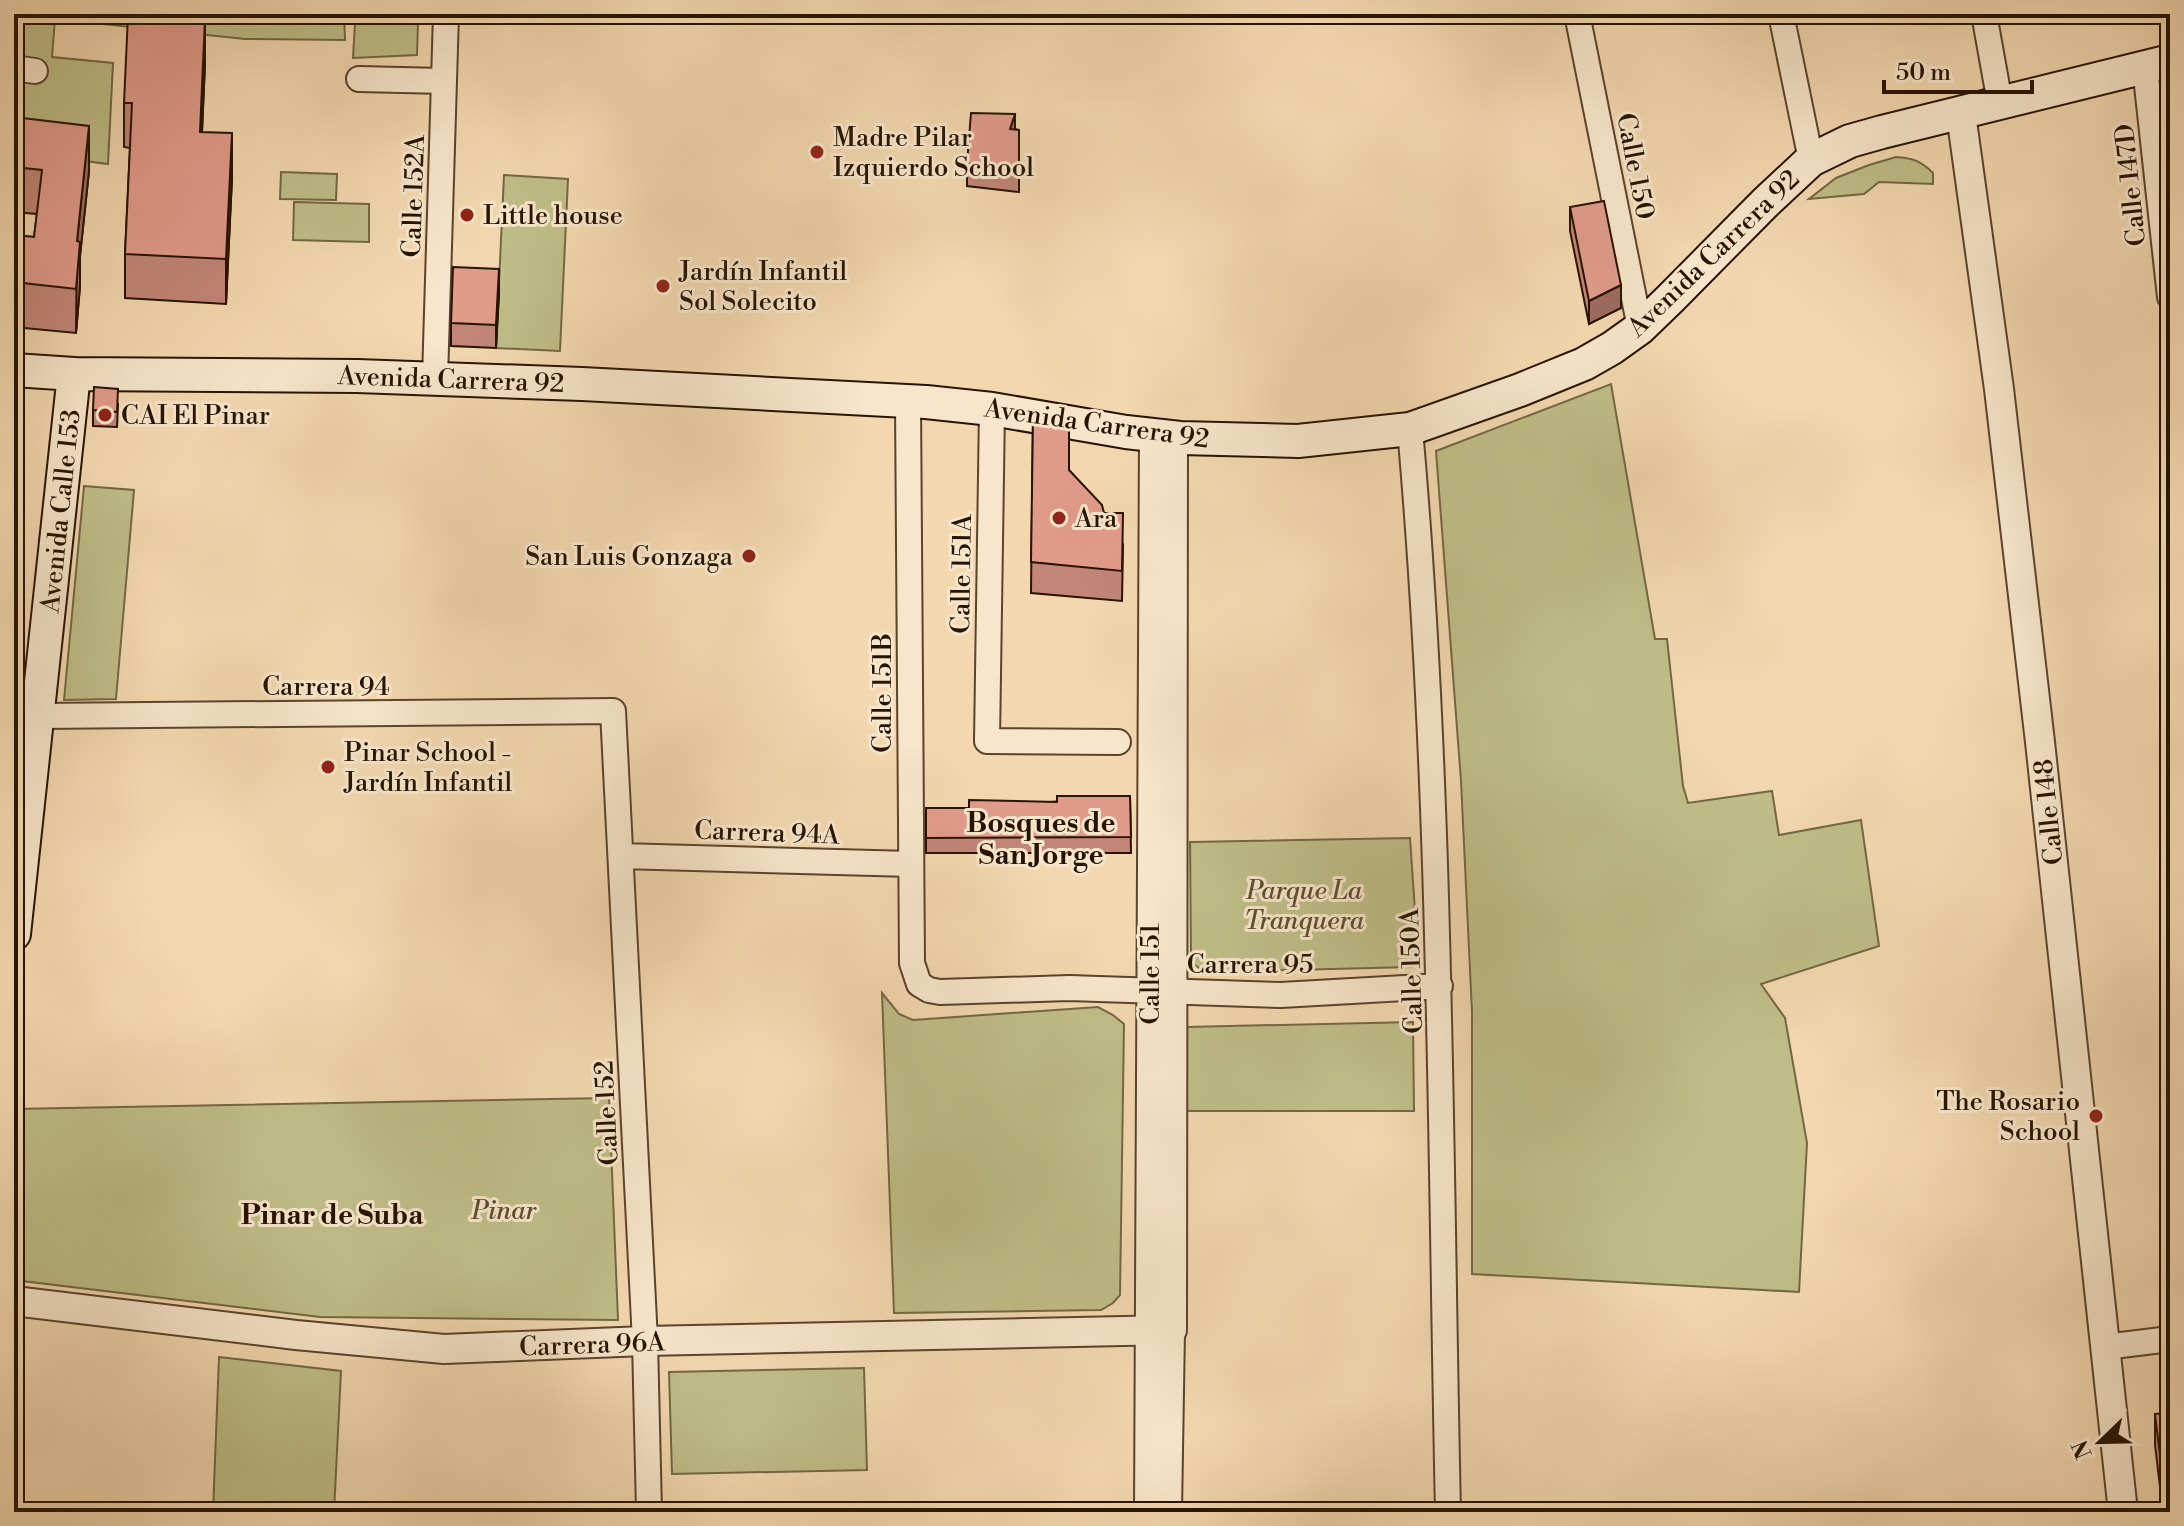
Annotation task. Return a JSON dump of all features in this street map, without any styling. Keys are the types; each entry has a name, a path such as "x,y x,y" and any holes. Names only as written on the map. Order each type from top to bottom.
{"main road":[{"name":"Avenida Carrera 92","path":"14,370 74,374 332,375 908,401 992,409 1162,436 1298,441 1410,429 1520,390 1584,364 1612,348 1640,328 1811,160 1850,141 1871,135 2158,64"},
{"name":"Avenida Calle 153","path":"14,934 74,374"}],"street":[{"name":"Calle 152A","path":"435,379 446,14"},
{"name":"Calle 150","path":"1577,14 1640,328"},
{"path":"1781,14 1811,160"},
{"path":"1984,14 2000,103"},
{"name":"Calle 147D","path":"2158,64 2170,297"},
{"path":"359,79 444,81"},
{"name":"Calle 148","path":"1961,114 1999,389 2039,727 2123,1512"},
{"name":"Calle 151B","path":"908,401 912,963 919,984"},
{"name":"Calle 151A","path":"992,409 987,741 1118,742"},
{"name":"Calle 150A","path":"1410,429 1432,786 1440,986 1448,1512"},
{"name":"Calle 151","path":"1162,436 1160,1331 1169,1512"},
{"name":"Carrera 94","path":"39,716 613,711"},
{"name":"Calle 152","path":"613,711 645,1341 649,1512"},
{"name":"Carrera 94A","path":"621,856 911,864"},
{"name":"Carrera 95","path":"919,984 940,992 1069,988 1281,995 1440,986"},
{"name":"Carrera 96A","path":"14,1301 296,1335 468,1349 645,1341 1160,1331"},
{"name":"Calle 151","path":"1147,1512 1160,1331"},
{"path":"2105,1347 2170,1339"}],"green space":[{"path":"14,14 344,14 345,40 245,39 55,19 52,57 113,63 108,164 14,152"},
{"path":"418,22 417,55 353,58 355,23"},
{"path":"1896,157 1912,159 1925,166 1933,173 1933,184 1879,182 1864,194 1809,199 1836,178"},
{"path":"281,172 337,174 336,200 280,199"},
{"path":"504,175 568,179 560,351 496,348"},
{"path":"294,202 369,204 369,242 293,240"},
{"path":"1611,384 1655,639 1667,639 1683,786 1688,803 1772,791 1779,835 1861,820 1879,946 1761,984 1785,1018 1807,1143 1799,1292 1472,1274 1472,1012 1461,781 1436,451"},
{"path":"84,486 134,490 116,699 64,700"},
{"name":"Parque La Tranquera","path":"1410,838 1418,955 1412,967 1204,972 1195,965 1191,955 1190,842"},
{"path":"882,993 899,1014 913,1020 1098,1007 1124,1024 1120,1295 1113,1303 1101,1310 894,1313"},
{"path":"1413,1022 1414,1111 1187,1111 1187,1027"},
{"name":"Pinar","path":"609,1098 618,1320 320,1317 14,1280 14,1109"},
{"path":"219,1357 341,1371 334,1512 213,1512"},
{"path":"864,1368 867,1470 672,1474 669,1372"}],"building":[{"path":"128,15 205,18 200,132 232,133 226,259 125,254 132,103 124,103"},
{"path":"971,113 1015,114 1010,129 1019,130 1019,169 967,163"},
{"path":"14,117 89,126 77,241 80,242 76,289 14,282 14,235 34,237 42,170 14,167"},
{"path":"1604,201 1621,285 1589,301 1570,207"},
{"path":"453,267 499,269 496,325 451,323"},
{"path":"94,387 118,389 117,412 93,410"},
{"name":"Ara","path":"1033,416 1069,418 1069,470 1102,505 1104,513 1123,513 1122,571 1031,562"},
{"path":"1057,796 1130,796 1131,837 926,838 926,808 969,808 969,800 1057,802"},
{"path":"2170,1413 2170,1512 2167,1512 2155,1414"}],"place":[{"name":"Madre Pilar Izquierdo School","path":"817,152"},
{"name":"Little house","path":"467,215"},
{"name":"Jardín Infantil Sol Solecito","path":"663,286"},
{"name":"CAI El Pinar","path":"105,415"},
{"name":"Ara","path":"1059,518"},
{"name":"San Luis Gonzaga","path":"749,556"},
{"name":"Pinar School - Jardín Infantil","path":"328,767"},
{"name":"The Rosario School","path":"2096,1116"}],"district":[{"name":"Bosques de San Jorge","path":"1041,838"},
{"name":"Pinar de Suba","path":"332,1214"}]}
